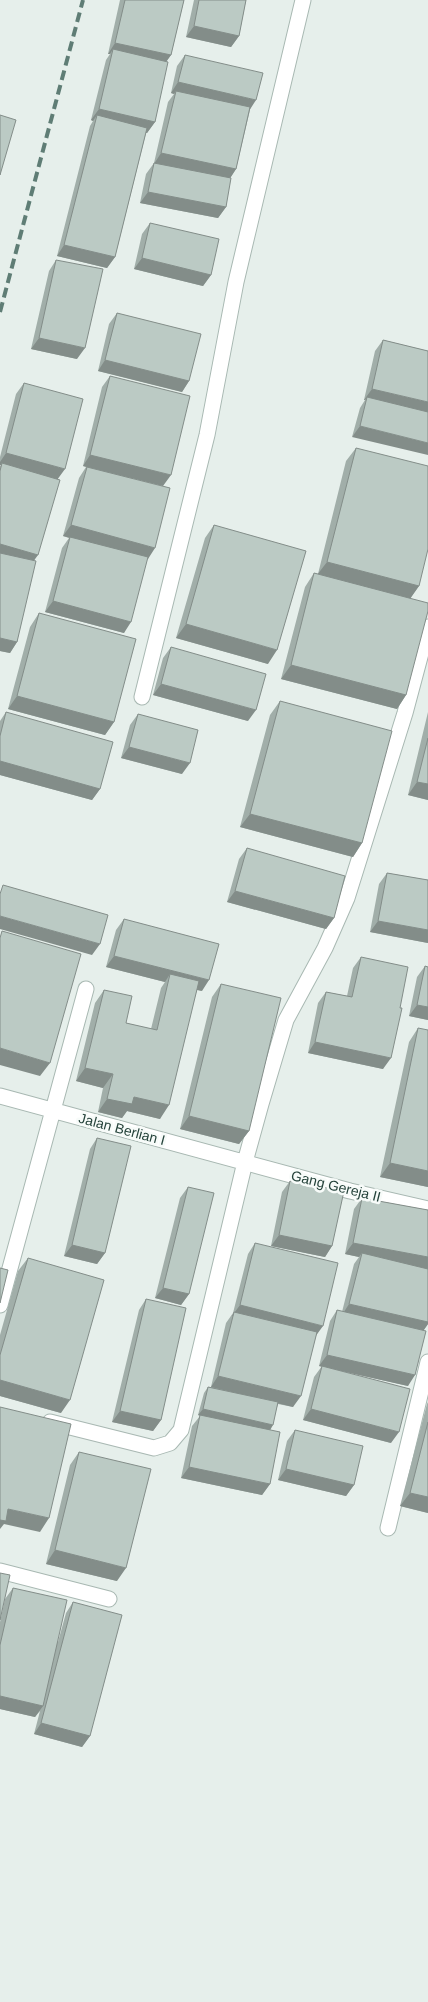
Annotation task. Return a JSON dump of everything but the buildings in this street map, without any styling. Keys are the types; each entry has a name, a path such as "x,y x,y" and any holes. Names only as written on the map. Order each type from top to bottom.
{"street":[{"path":"142,697 207,435 236,282 303,0"},
{"path":"38,1420 154,1448 170,1443 180,1430 245,1162 286,1020 325,948 346,898 405,713 428,627"},
{"path":"0,1306 86,989"},
{"name":"Jalan Berlian I","path":"0,1096 245,1162"},
{"name":"Gang Gereja II","path":"245,1162 350,1191 428,1209"},
{"path":"388,1528 428,1362"},
{"path":"0,1571 109,1599"}],"railway":[{"path":"0,312 83,0"}]}
